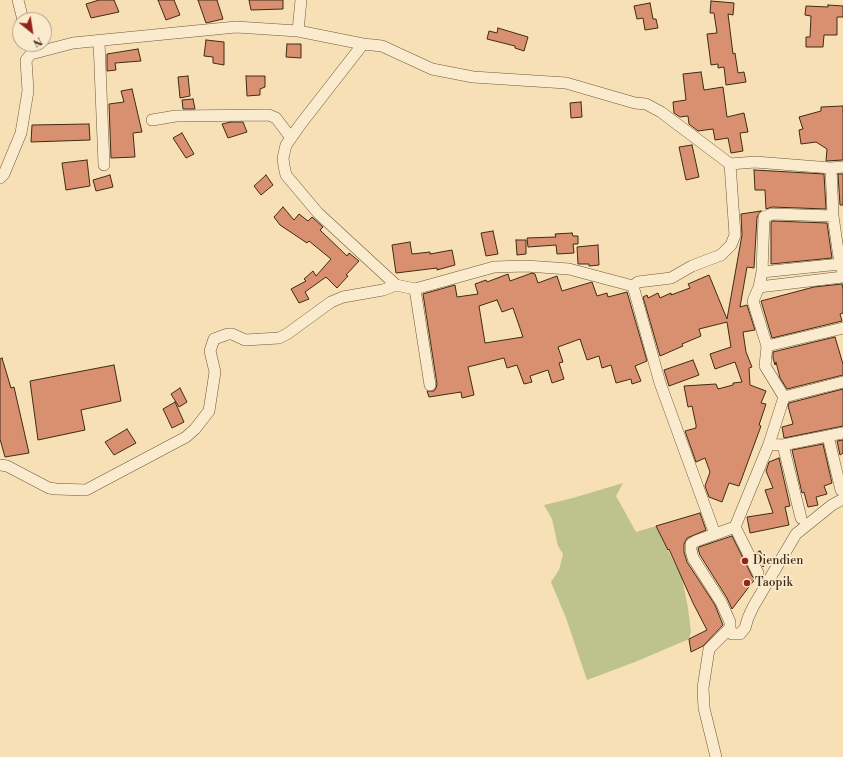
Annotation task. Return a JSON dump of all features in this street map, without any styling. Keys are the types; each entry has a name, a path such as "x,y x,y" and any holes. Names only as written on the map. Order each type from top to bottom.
{"street":[{"path":"18,0 21,12"},
{"path":"298,31 301,0"},
{"path":"52,46 236,27 298,31 363,44 382,46 432,69 473,77 566,83 635,103 646,104 661,112 730,164 755,162 830,168 843,167"},
{"path":"99,41 104,164"},
{"path":"363,44 286,145 284,158 286,175 318,213 396,285 416,289 494,267 526,266 569,270 633,286"},
{"path":"0,178 4,174 21,133 28,91 26,60 29,52"},
{"path":"152,120 176,116 269,115 276,118 291,138"},
{"path":"633,286 638,282 670,278 692,266 721,255 731,245 735,235 730,164"},
{"path":"762,272 841,268 833,216 830,168"},
{"path":"828,436 842,494 832,505 796,534 756,601 745,628 740,634 732,634 730,622 721,602 694,558 691,550 692,544 735,527 770,444 784,397 765,366 767,346 753,302 759,287 762,272 764,217 772,214 833,216"},
{"path":"759,287 843,277"},
{"path":"0,465 7,466 49,488 56,490 86,490 186,437 195,430 209,411 215,372 210,351 214,339 228,334 232,334 245,340 280,338 331,302 343,297 383,290 396,285"},
{"path":"633,286 660,383 715,534"},
{"path":"416,289 430,385"},
{"path":"767,346 843,328"},
{"path":"784,397 843,382"},
{"path":"770,444 783,445 843,433"},
{"path":"783,445 801,518"},
{"path":"735,527 758,573"},
{"path":"716,757 704,708 703,688 709,649 730,628"}],"green space":[{"path":"623,483 616,496 636,532 656,526 682,578 691,632 689,639 635,662 587,680 566,618 551,582 559,570 563,554 558,546 552,519 544,505"}],"building":[{"path":"99,0 114,0 119,12 91,18 86,4"},
{"path":"158,0 174,0 180,15 166,20"},
{"path":"198,0 217,0 223,19 206,23"},
{"path":"249,0 283,0 283,9 251,10"},
{"path":"711,1 734,3 733,15 728,14 733,54 735,53 738,73 744,72 746,82 726,85 724,67 718,68 718,64 711,65 707,34 717,33 714,13 710,13"},
{"path":"650,3 653,19 656,19 658,28 645,30 643,18 637,19 634,6"},
{"path":"828,5 843,6 843,17 837,17 837,35 824,35 823,47 806,47 806,37 810,37 811,16 805,15 806,6 828,7"},
{"path":"498,28 528,37 524,51 515,48 515,46 487,39 489,31 497,33"},
{"path":"206,40 224,42 224,65 213,63 213,57 204,56"},
{"path":"287,44 301,44 301,58 286,57"},
{"path":"138,49 141,61 115,63 116,70 107,71 107,54"},
{"path":"701,72 704,90 723,87 727,117 744,113 748,132 740,133 743,151 731,153 728,138 715,140 713,129 698,131 689,124 688,116 680,117 674,113 673,102 686,100 683,74"},
{"path":"188,76 190,96 180,98 178,77"},
{"path":"246,76 265,76 265,87 260,89 260,95 247,96"},
{"path":"132,89 142,132 133,133 135,157 111,158 109,104 124,102 121,91"},
{"path":"193,99 195,109 183,109 182,100"},
{"path":"581,102 582,117 571,118 570,103"},
{"path":"843,106 843,160 826,161 827,149 816,142 801,144 799,130 803,129 799,117 821,111 821,107"},
{"path":"243,122 247,132 228,138 222,124"},
{"path":"89,124 90,140 31,142 32,125"},
{"path":"182,133 194,154 186,158 173,138"},
{"path":"692,145 699,177 686,180 679,147"},
{"path":"87,160 90,186 66,190 62,163"},
{"path":"754,170 824,174 826,209 772,207 766,209 765,190 755,190"},
{"path":"838,174 843,174 843,205 840,205"},
{"path":"110,175 113,187 96,191 93,180"},
{"path":"266,175 273,185 261,195 254,186"},
{"path":"283,207 294,220 299,214 308,221 312,217 323,227 320,230 347,256 349,253 359,261 346,275 348,276 337,288 326,277 305,292 309,299 299,303 291,289 306,281 304,279 313,271 316,276 331,259 309,241 307,243 280,225 274,217"},
{"path":"761,211 757,217 754,268 747,267 740,307 747,305 755,330 743,332 746,352 752,367 749,368 750,385 766,391 761,403 766,404 759,425 761,426 739,486 729,483 722,502 709,497 705,486 710,472 705,458 696,462 685,431 696,428 696,425 692,406 688,407 684,386 716,384 718,389 733,385 733,383 742,382 735,362 715,369 710,354 731,347 727,322 699,329 701,336 660,356 643,297 647,295 648,298 658,293 660,298 671,293 671,295 690,288 688,284 709,275 727,319 742,235 741,214"},
{"path":"771,222 827,223 832,258 771,264"},
{"path":"493,231 498,254 486,256 481,233"},
{"path":"572,233 573,236 578,236 578,244 573,244 574,253 557,254 556,245 528,247 527,238 556,237 555,234"},
{"path":"516,240 526,240 526,254 517,255"},
{"path":"410,242 412,254 430,252 430,254 452,250 455,265 437,270 437,268 396,273 392,245"},
{"path":"598,245 599,265 589,266 589,264 578,264 577,247"},
{"path":"532,273 535,274 538,283 557,276 562,291 592,282 597,296 607,293 608,297 627,292 647,361 635,366 641,381 632,384 631,379 616,383 611,365 602,368 599,356 587,360 580,339 558,347 563,362 559,363 564,379 552,383 548,370 530,376 532,382 524,384 517,365 507,368 504,358 468,367 474,395 462,398 461,392 429,397 427,391 434,391 437,384 423,294 455,285 457,297 478,294 475,284 486,280 487,282 508,274 510,281","holes":["497,300 502,312 513,308 523,337 485,343 479,306"]},
{"path":"842,284 843,313 840,314 842,321 772,338 761,301 814,287"},
{"path":"835,337 843,364 843,375 787,389 780,378 776,362 775,365 773,352"},
{"path":"2,358 11,388 14,387 29,453 5,457 0,439 0,359"},
{"path":"693,360 699,375 669,386 664,370"},
{"path":"114,365 121,401 81,410 85,430 38,440 30,381"},
{"path":"180,388 187,402 179,407 171,394"},
{"path":"843,389 843,426 784,438 782,427 793,424 788,406 789,403"},
{"path":"175,402 184,422 172,428 163,409"},
{"path":"127,429 136,443 114,455 105,442"},
{"path":"843,440 843,453 840,455 837,441"},
{"path":"823,444 832,483 824,486 827,494 816,497 818,505 808,507 804,492 802,493 792,450"},
{"path":"779,458 790,506 785,507 789,525 750,533 747,517 773,513 765,490 773,488 766,471 769,462"},
{"path":"700,513 706,530 687,538 684,544 684,552 687,562 715,605 723,625 703,646 691,652 689,639 707,630 693,603 669,549 668,550 656,526"},
{"path":"732,536 752,576 755,579 732,609 727,598 700,555 698,549 699,547"},
{"path":"760,551 766,562 763,567 756,553"}],"place":[{"name":"Diendien","path":"745,561"},
{"name":"Taopik","path":"747,583"}]}
